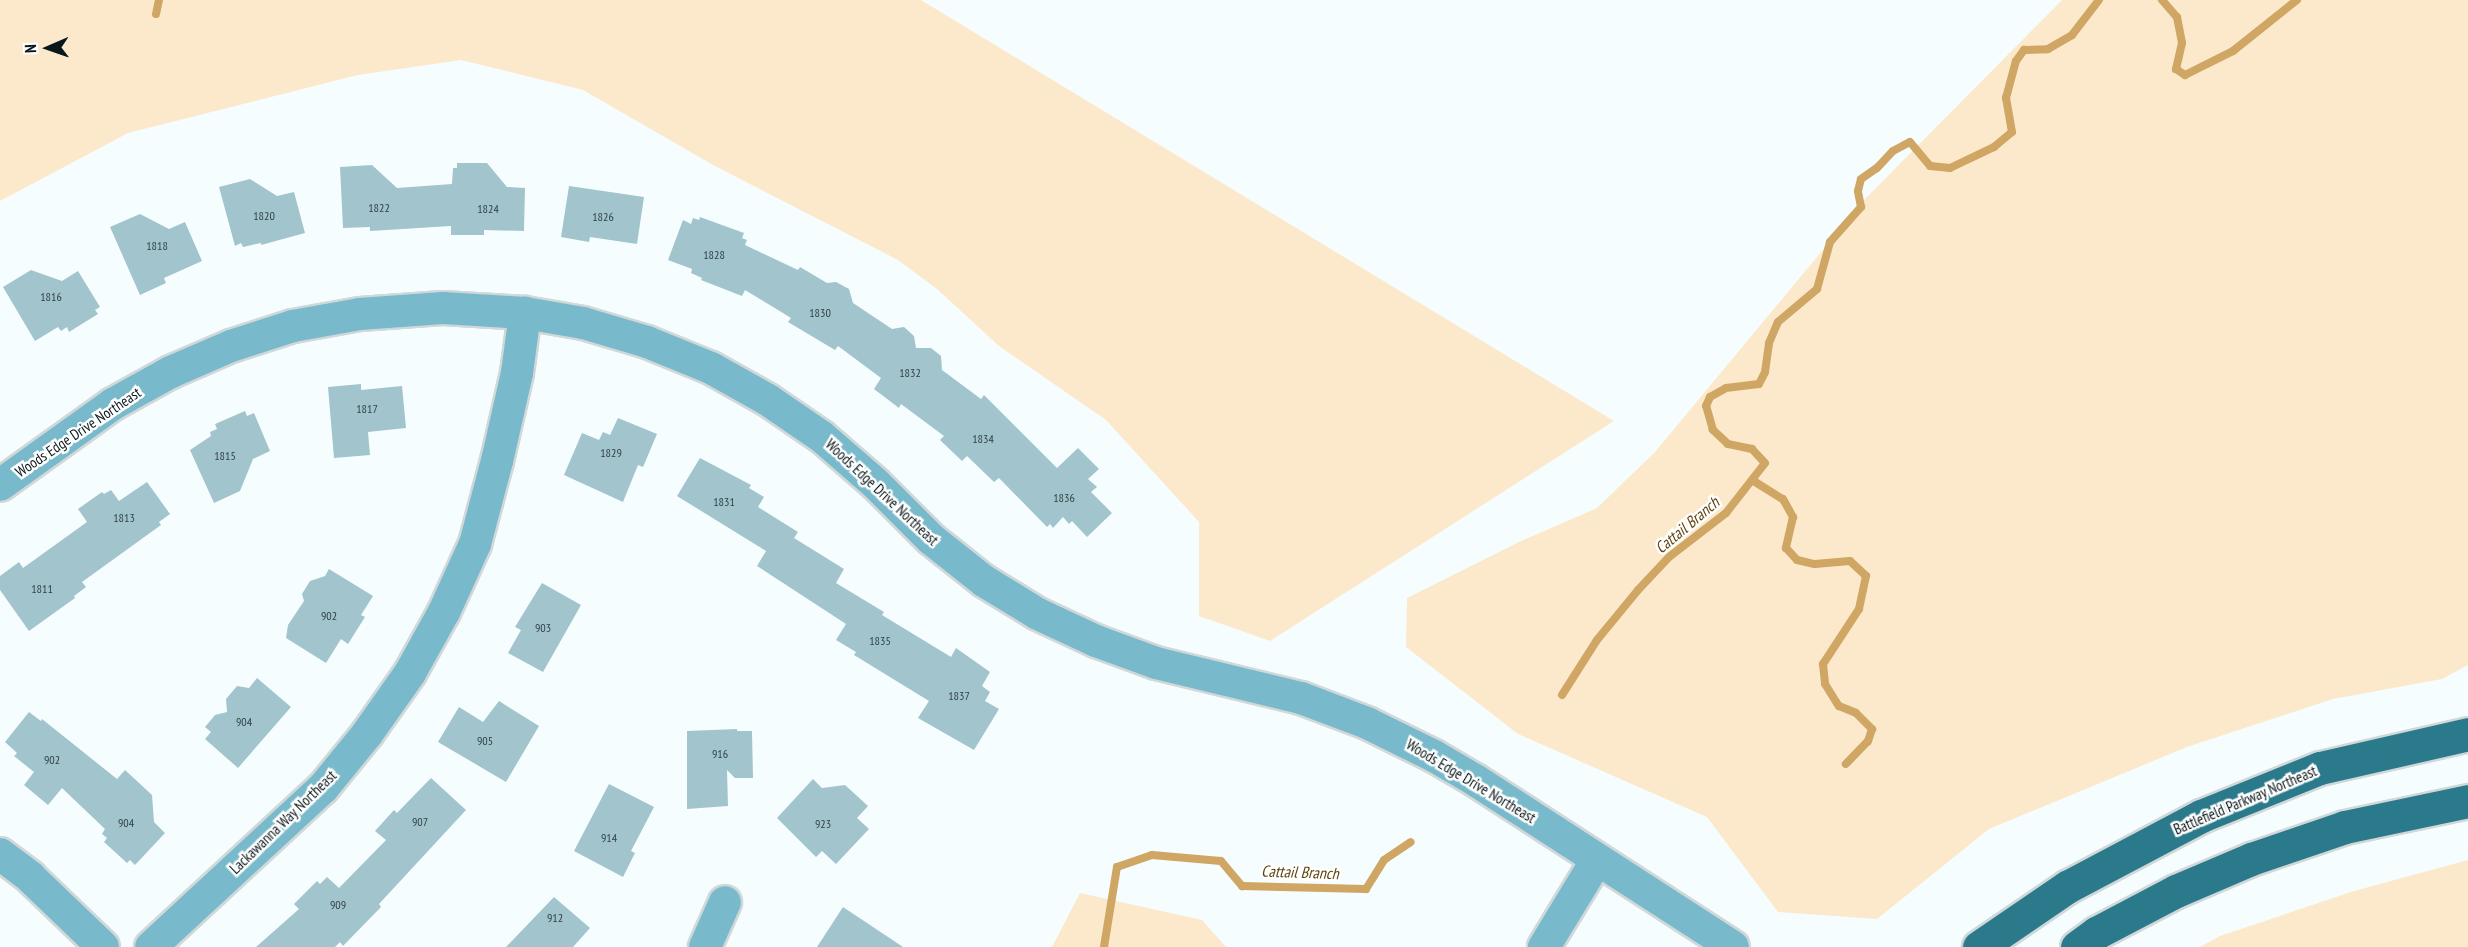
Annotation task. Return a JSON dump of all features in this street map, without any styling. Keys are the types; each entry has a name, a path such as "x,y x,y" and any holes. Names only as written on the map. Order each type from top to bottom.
{"main road":[{"name":"Battlefield Parkway Northeast","path":"1979,947 2067,887 2201,816 2319,768 2468,735"},
{"path":"2077,947 2096,933 2176,891 2251,859 2345,827 2468,801"}],"street":[{"name":"Woods Edge Drive Northeast","path":"0,485 113,404 171,372 231,346 293,326 360,314 443,308 525,313 583,323 647,342 711,368 768,400 822,437 874,483 931,539 984,580 1038,614 1096,641 1156,663 1301,698 1366,723 1465,774 1733,947"},
{"name":"Lackawanna Way Northeast","path":"150,947 323,788 368,734 410,673 444,612 475,544 498,461 517,373 525,313"},
{"path":"0,854 30,877 103,947"},
{"path":"1544,947 1597,860"},
{"path":"705,947 725,902"}],"shaded area":[{"path":"0,0 921,0 1614,421 1270,641 1199,616 1199,522 1106,420 999,346 937,289 898,260 713,165 583,90 461,60 358,75 128,133 0,201"},
{"path":"2062,0 2468,0 2468,665 2442,679 2333,699 2187,747 1989,829 1877,919 1778,912 1707,817 1518,734 1406,647 1407,598 1521,541 1597,508 1655,452 1866,198"},
{"path":"2468,860 2468,947 2200,947 2220,936 2354,891"},
{"path":"1080,893 1202,920 1226,947 1052,947"}],"building":[{"path":"457,163 487,163 507,187 525,188 524,231 484,230 484,235 451,235 451,226 370,231 370,227 343,228 340,167 372,165 397,188 452,184 453,168 457,168"},
{"path":"250,179 277,196 294,192 305,233 261,245 261,243 243,247 241,243 235,246 219,187"},
{"path":"569,186 644,197 637,244 590,237 589,242 561,237"},
{"path":"140,214 169,229 185,222 202,261 164,278 166,283 140,295 110,227"},
{"path":"700,217 744,233 742,238 747,240 745,245 798,270 800,267 827,283 836,282 849,289 853,303 892,329 904,327 914,336 916,348 931,348 941,356 942,370 981,399 984,395 1057,468 1078,448 1099,469 1088,479 1097,487 1091,492 1112,513 1087,537 1072,521 1069,524 1063,517 1053,528 1050,524 1047,527 999,478 994,482 967,456 962,461 940,440 944,436 901,404 899,408 874,389 881,378 838,346 835,350 788,322 791,318 745,290 742,296 701,280 702,278 691,273 692,269 668,260 683,220 691,224 693,218 699,220"},
{"path":"31,270 62,281 78,271 100,307 95,310 98,314 69,332 67,327 61,331 58,327 35,341 3,287"},
{"path":"361,384 361,390 402,386 406,428 368,432 370,455 334,458 328,387"},
{"path":"245,411 247,416 254,413 270,451 253,459 240,491 214,503 190,450 211,436 210,432 217,429 215,424"},
{"path":"618,418 657,434 643,467 638,465 623,502 564,475 582,433 599,440 603,432 610,435"},
{"path":"700,458 751,485 749,488 764,497 758,507 798,532 794,538 844,569 836,583 884,612 882,615 951,657 956,648 990,672 982,686 990,692 985,701 999,709 974,750 918,718 929,701 854,655 856,652 836,640 846,624 757,566 766,551 677,496"},
{"path":"147,482 170,514 159,522 161,525 82,582 86,587 74,596 75,598 29,631 0,590 0,576 19,562 23,568 87,522 78,509 102,492 104,494 111,490 119,501"},
{"path":"329,569 373,596 361,615 365,617 348,644 341,639 326,663 286,638 288,625 304,601 302,594 310,581 325,576"},
{"path":"542,583 581,605 543,672 508,653 521,630 515,627"},
{"path":"257,678 291,707 238,768 205,739 211,732 205,727 215,715 227,712 226,699 237,686 249,688"},
{"path":"499,701 539,726 506,782 438,742 459,707 483,722"},
{"path":"29,712 41,721 42,719 117,779 125,770 152,795 154,822 165,833 135,865 130,860 127,863 104,842 107,838 102,834 105,829 62,788 48,805 24,785 34,772 14,756 17,753 5,742"},
{"path":"737,729 737,731 752,731 753,778 735,778 727,770 728,806 687,809 687,731"},
{"path":"431,778 466,810 379,904 381,907 343,946 340,942 335,947 256,947 299,909 294,904 317,881 320,884 327,877 339,888 386,840 375,831 394,810 397,813"},
{"path":"813,779 822,788 845,785 868,806 857,818 869,829 836,864 822,851 816,857 777,818"},
{"path":"609,784 654,807 631,851 635,853 623,877 574,851"},
{"path":"554,897 590,928 573,947 506,947"},
{"path":"843,907 903,947 817,947"}],"waterway":[{"path":"156,14 159,0"},
{"name":"Cattail Branch","path":"1562,695 1597,640 1638,590 1669,557 1726,513 1765,463 1752,449 1728,444 1713,430 1706,406 1710,397 1726,388 1759,384 1765,372 1769,343 1778,322 1817,289 1830,242 1861,207 1858,191 1861,179 1877,168 1893,151 1910,142 1930,166 1950,168 1994,147 2012,132 2006,98 2016,61 2024,50 2048,49 2072,35 2099,0"},
{"name":"Cattail Branch","path":"2162,0 2177,17 2182,43 2176,69 2185,75 2233,51 2297,0"},
{"path":"1752,480 1783,499 1793,517 1786,548 1797,560 1815,564 1850,561 1866,576 1859,609 1823,664 1825,684 1839,706 1856,713 1872,729 1868,741 1846,764"},
{"name":"Cattail Branch","path":"1104,947 1117,867 1152,855 1221,861 1242,886 1366,889 1384,860 1411,842"}]}
